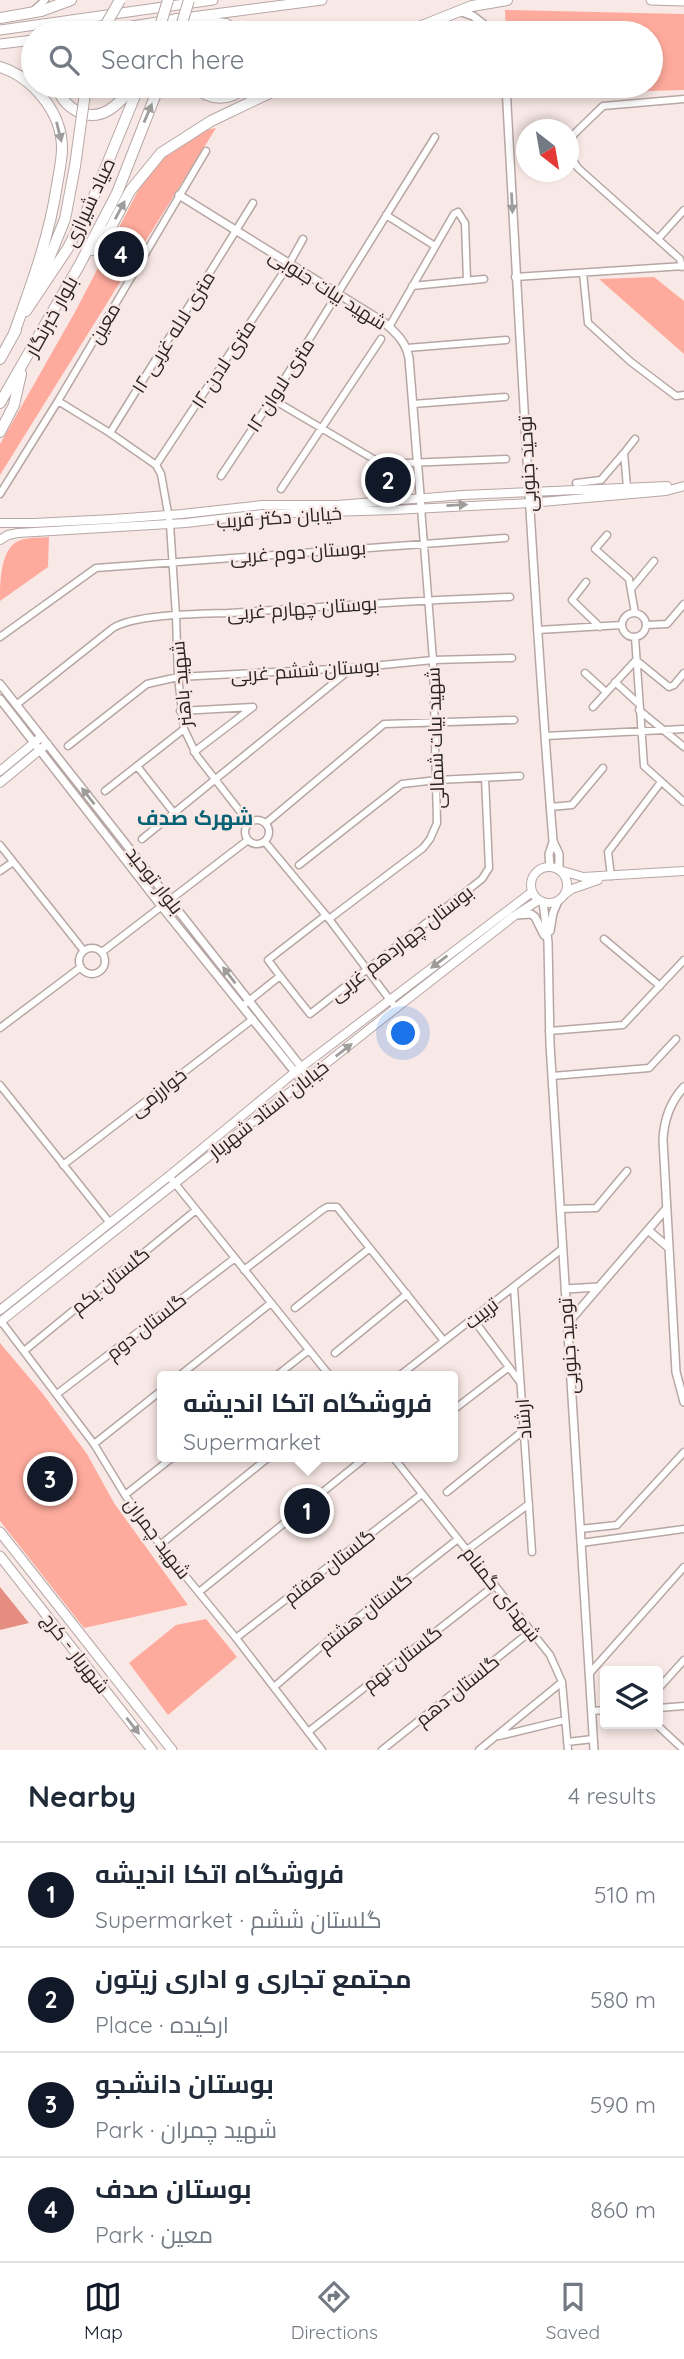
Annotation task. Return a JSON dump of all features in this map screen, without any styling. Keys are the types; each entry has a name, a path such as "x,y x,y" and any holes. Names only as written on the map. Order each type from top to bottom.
{"highway":[{"path":"0,18 30,14 71,0"},
{"path":"108,21 120,0"},
{"path":"162,21 168,0"},
{"path":"183,21 189,0"},
{"path":"434,21 472,6 507,0"},
{"path":"176,19 196,21"},
{"path":"0,66 21,76"},
{"path":"13,336 45,245 62,148 60,130 42,98"},
{"path":"62,98 70,109 96,115 107,111 123,98"},
{"path":"26,312 60,237 70,202 84,98"},
{"name":"صیاد شیرازی","path":"26,312 68,248 94,196 134,98"},
{"name":"صیاد شیرازی","path":"80,264 117,193 154,98"},
{"path":"80,264 110,229 130,191 161,153 212,121 259,98"},
{"name":"بلوار خبرنگار","path":"0,403 80,264"},
{"name":"بلوار خبرنگار","path":"0,359 26,312"},
{"path":"0,432 14,405 24,364"}],"main road":[{"path":"64,21 213,0"},
{"path":"166,21 322,0"},
{"path":"651,0 684,1"},
{"path":"0,30 21,27"},
{"path":"0,44 21,41"},
{"name":"خیابان دکتر قریب","path":"420,503 529,492 627,486 684,486"},
{"name":"خیابان دکتر قریب","path":"0,540 18,533 169,520 262,505 530,503 666,491 684,486"},
{"name":"خیابان دکتر قریب","path":"0,523 169,520"},
{"path":"0,771 41,743"},
{"path":"0,783 27,754"},
{"path":"611,876 572,889 561,898 541,901 531,886 534,875 544,868 583,877 684,872"},
{"path":"554,869 566,880 567,886 561,898"},
{"name":"خیابان استاد شهریار","path":"0,1321 298,1069 533,892"},
{"name":"خیابان استاد شهریار","path":"0,1310 110,1223 306,1079 514,916 541,901"},
{"path":"402,989 397,997 401,1002 406,1000"},
{"path":"379,1008 385,1007 388,1011 386,1017"},
{"path":"0,1532 172,1750"},
{"name":"شهریار - کرج","path":"0,1556 152,1750"}],"street":[{"path":"30,14 45,0"},
{"path":"459,11 481,21"},
{"name":"توحید جنوبی","path":"507,98 515,277 545,736 553,841 559,855 554,869"},
{"path":"579,129 603,106 684,99"},
{"name":"۱۲ متری لاوان","path":"221,476 435,137"},
{"name":"معین","path":"0,494 206,151"},
{"path":"515,277 683,267 680,259 579,169"},
{"name":"شهید بیات جنوبی","path":"179,195 389,327 407,348"},
{"name":"۱۲ متری لاله غربی","path":"110,433 253,203"},
{"path":"658,239 684,210"},
{"path":"389,327 454,214 458,212 465,222 467,280"},
{"path":"386,215 436,246"},
{"name":"۱۲ متری لادن","path":"156,465 303,239"},
{"path":"583,273 588,323 631,362 676,396 684,395"},
{"path":"412,285 484,279"},
{"path":"281,489 380,339"},
{"path":"420,503 407,348 506,341"},
{"path":"413,404 505,397"},
{"path":"272,399 382,464 506,459"},
{"path":"58,401 156,465"},
{"path":"576,483 601,480 635,439"},
{"path":"624,453 627,486"},
{"name":"شهید باهنر","path":"156,465 165,486 169,520 176,616 177,677 184,729 194,752 249,823"},
{"name":"شهید بیات شمالی","path":"268,960 427,844 438,819 433,660 420,503"},
{"path":"607,535 595,549 629,579 635,612"},
{"name":"بوستان دوم غربی","path":"0,637 92,570 505,538"},
{"path":"630,589 654,561"},
{"path":"586,582 572,600 600,627"},
{"name":"بوستان چهارم غربی","path":"16,705 118,624 125,622 176,616 510,597"},
{"path":"647,625 667,624 682,609"},
{"path":"635,612 643,616 647,625 643,634 635,637 625,634 622,625 627,615 635,612"},
{"path":"538,630 622,625"},
{"path":"635,637 644,766 684,802"},
{"name":"بوستان ششم غربی","path":"68,746 147,684 177,677 352,668 433,660 512,659"},
{"path":"636,660 669,687 684,673"},
{"path":"593,706 636,660"},
{"path":"142,839 352,668"},
{"path":"585,673 606,692"},
{"path":"615,682 684,747"},
{"name":"بلوار توحید","path":"0,684 162,907 246,1004 306,1079"},
{"name":"بلوار توحید","path":"0,699 41,743 171,901 246,1004 253,1019 298,1069"},
{"path":"180,711 253,707 194,752"},
{"path":"266,823 381,726 514,720"},
{"path":"105,791 184,729"},
{"path":"545,736 684,729"},
{"path":"136,766 174,813"},
{"path":"550,807 572,805 603,768"},
{"path":"299,864 398,786 437,780 520,776"},
{"name":"بوستان چهاردهم غربی","path":"268,960 310,1014 486,875 489,868 485,778"},
{"path":"611,876 608,852 661,782"},
{"path":"256,820 266,823 270,835 265,842 254,844 248,840 245,833 249,823 256,820"},
{"path":"102,952 248,840"},
{"path":"265,842 327,917 396,1008"},
{"path":"0,845 84,951"},
{"path":"0,871 13,862"},
{"name":"توحید جنوبی","path":"548,942 553,913 561,898"},
{"name":"توحید جنوبی","path":"541,901 548,942 549,1031 594,1750"},
{"path":"514,916 526,914 535,917 548,942"},
{"path":"604,939 660,986"},
{"path":"96,948 102,952 105,960 100,971 88,973 81,967 79,960 84,951 96,948"},
{"path":"549,1031 622,1025 684,960"},
{"path":"0,1028 81,967"},
{"path":"246,1004 280,976"},
{"name":"خوارزمی","path":"63,1165 253,1019"},
{"path":"552,1076 649,1068 676,1039"},
{"path":"0,1085 110,1223"},
{"path":"684,1087 671,1106 663,1131 675,1352 678,1383 684,1402"},
{"path":"560,1209 596,1208 627,1171"},
{"path":"171,1179 326,1371"},
{"path":"244,1270 322,1210 332,1206 340,1209 444,1341"},
{"path":"567,1324 667,1209"},
{"name":"گلستان یکم","path":"24,1350 196,1210"},
{"path":"648,1230 669,1248"},
{"path":"295,1308 370,1248"},
{"name":"تربیت","path":"405,1371 562,1249"},
{"name":"گلستان دوم","path":"57,1394 235,1258"},
{"name":"ارشاد","path":"514,1287 532,1552"},
{"path":"565,1289 598,1287"},
{"path":"335,1353 407,1294"},
{"path":"184,1371 271,1303"},
{"path":"472,1319 521,1382"},
{"name":"شهید چمران","path":"0,1321 94,1444 160,1545 236,1638 318,1748"},
{"path":"675,1352 684,1348"},
{"path":"282,1371 309,1350"},
{"path":"458,1406 509,1367"},
{"path":"678,1383 684,1377"},
{"path":"94,1444 157,1394"},
{"path":"447,1492 524,1430"},
{"path":"580,1529 617,1525 684,1452"},
{"path":"125,1495 167,1462"},
{"path":"160,1545 263,1462"},
{"path":"199,1592 360,1462"},
{"name":"شهدای گمنام","path":"397,1462 551,1655 562,1682 568,1750"},
{"name":"گلستان هفتم","path":"236,1638 422,1494"},
{"path":"467,1550 529,1504"},
{"path":"581,1543 684,1529"},
{"name":"گلستان هشتم","path":"274,1687 458,1539"},
{"path":"589,1674 684,1567"},
{"name":"گلستان نهم","path":"308,1732 495,1585"},
{"name":"گلستان دهم","path":"382,1750 531,1631"},
{"path":"663,1683 684,1660"},
{"path":"479,1750 562,1682"},
{"path":"663,1708 684,1706"},
{"path":"592,1711 600,1710"},
{"path":"495,1737 565,1720"},
{"path":"661,1729 684,1750"},
{"path":"567,1742 593,1739"}],"shaded area":[{"path":"505,10 684,14 684,90 663,91 663,21 505,21"},
{"path":"216,128 0,475 0,444 75,312 141,185 171,150 200,131"},
{"path":"654,277 684,301 684,354 599,279"},
{"path":"49,537 48,567 0,601 3,566 9,550 21,540"},
{"path":"0,1343 43,1394 87,1454 114,1503 188,1605 84,1628 0,1521"},
{"path":"0,1587 29,1623 0,1630"},
{"path":"206,1619 237,1657 168,1715 129,1663 176,1625"}],"place":[{"name":"بوستان صدف","path":"121,254"},
{"name":"مجتمع تجاری و اداری زیتون","path":"388,480"},
{"name":"بوستان دانشجو","path":"50,1479"},
{"name":"فروشگاه اتکا اندیشه","path":"307,1511"}],"district":[{"name":"شهرک صدف","path":"195,817"}]}
